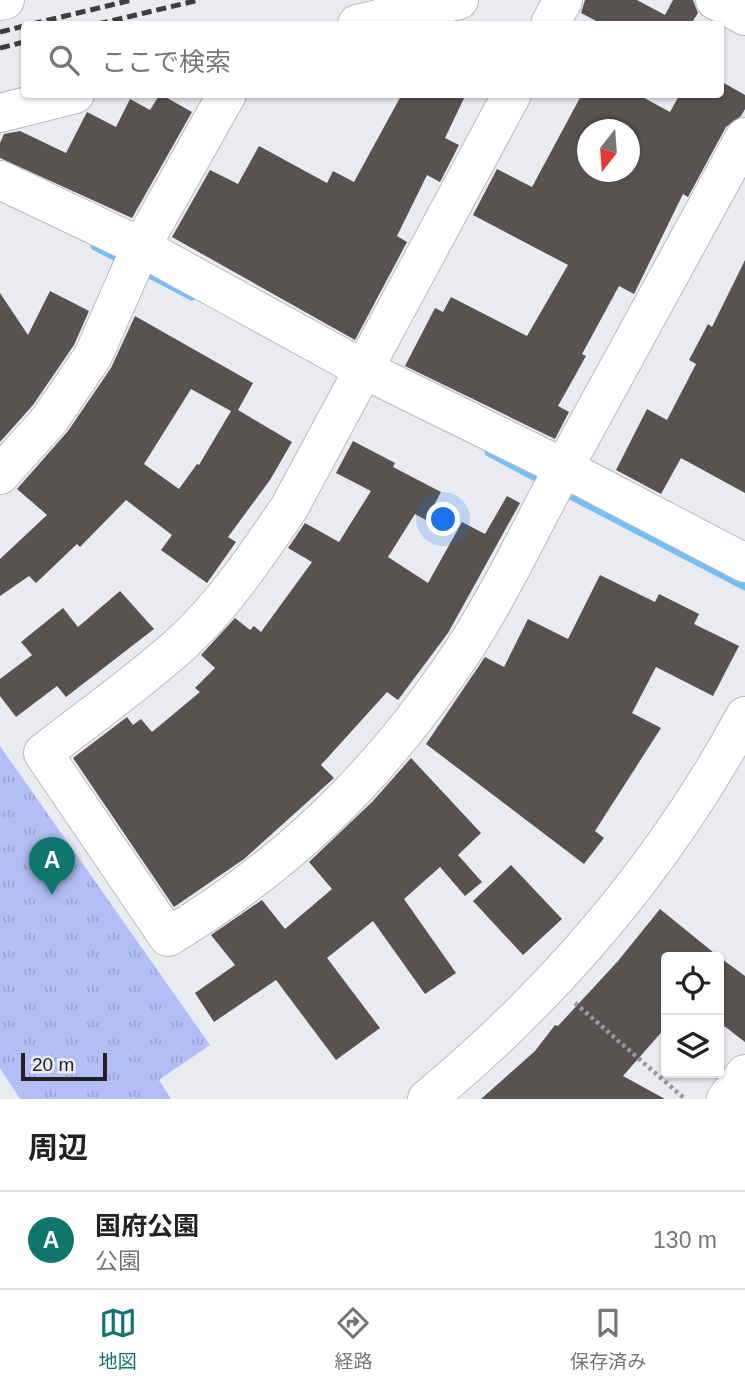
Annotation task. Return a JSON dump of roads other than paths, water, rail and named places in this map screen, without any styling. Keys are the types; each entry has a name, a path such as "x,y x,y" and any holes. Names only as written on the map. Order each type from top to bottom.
{"street":[{"path":"370,21 459,0"},
{"path":"552,21 563,0"},
{"path":"715,0 745,16"},
{"path":"0,114 60,98"},
{"path":"0,475 50,419 93,356 141,247 225,98"},
{"path":"510,98 289,508 223,600 182,643 43,753 168,937 250,884 298,846 401,738 451,669 500,589 745,137"},
{"path":"0,180 141,247 363,369 564,468 745,563"},
{"path":"427,1099 551,983 641,879 703,790 745,716"},
{"path":"726,1099 745,1074"}],"waterway":[{"path":"95,246 126,262"},
{"path":"142,270 192,296"},
{"path":"489,452 545,482"},
{"path":"561,490 745,586"}],"railway":[{"path":"44,21 132,0"},
{"path":"111,21 199,0"},
{"path":"0,32 21,27"},
{"path":"0,48 21,43"}],"place":[{"name":"国府公園","path":"52,895"}]}
